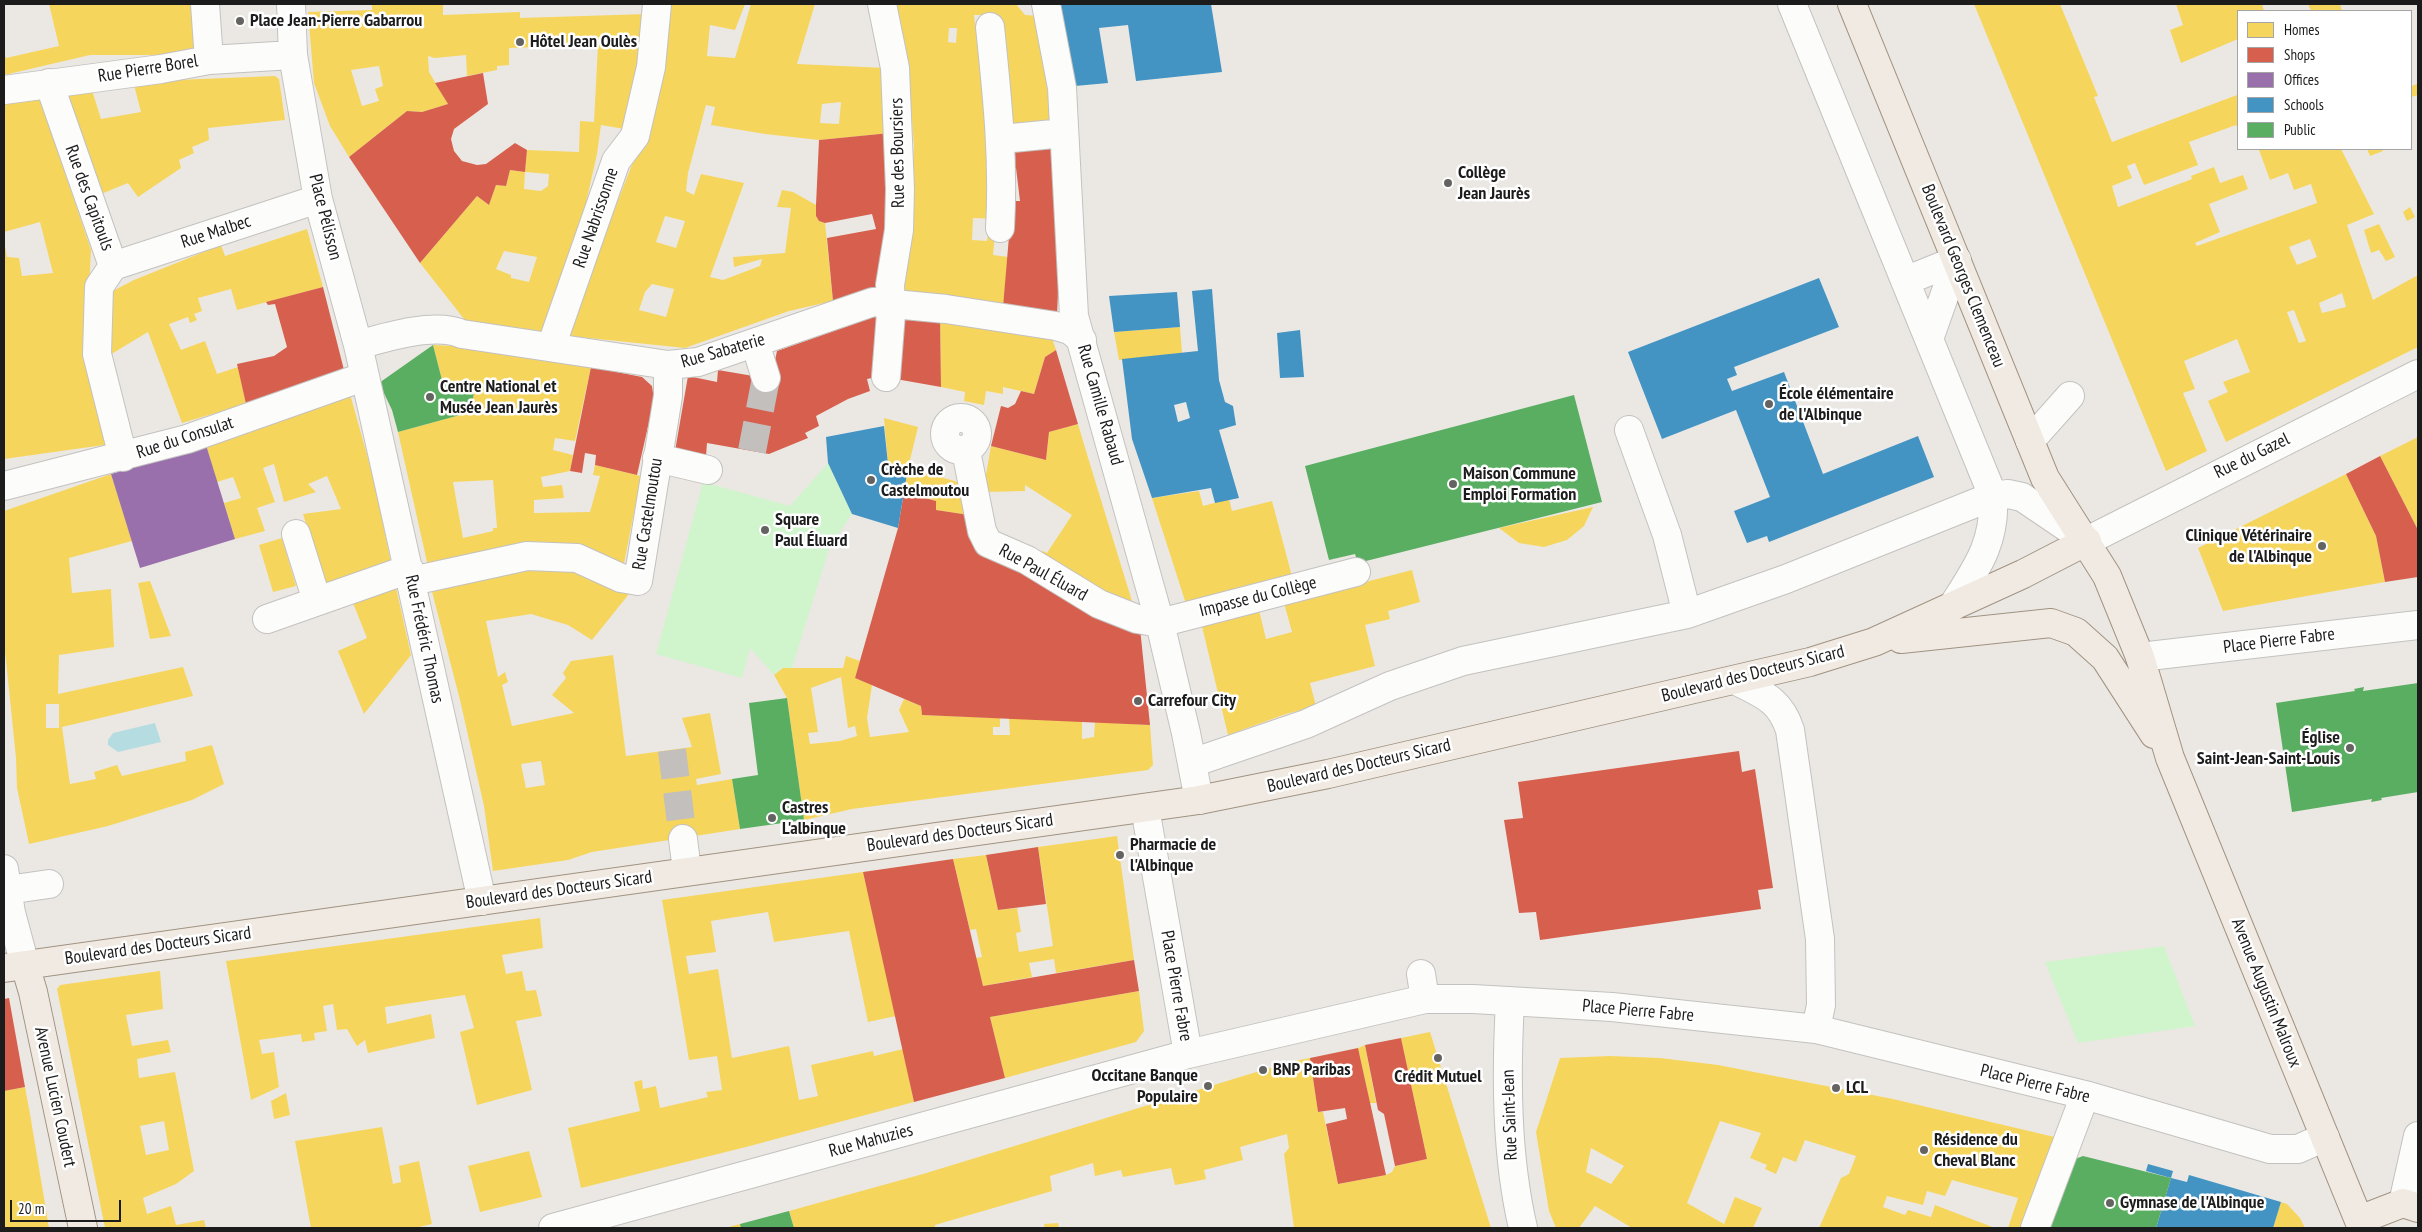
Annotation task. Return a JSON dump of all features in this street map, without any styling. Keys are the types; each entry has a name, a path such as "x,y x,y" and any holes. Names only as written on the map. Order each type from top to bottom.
{"main road":[{"name":"Boulevard Georges Clemenceau","path":"1852,4 2046,478 2087,540 2108,576 2140,657 2170,758"},
{"name":"Boulevard des Docteurs Sicard","path":"14,967 1145,808 1199,800 1328,774 1810,662 1874,642 1952,607 2087,540"},
{"name":"Boulevard des Docteurs Sicard","path":"1874,642 2051,623 2076,632 2105,658 2170,758"},
{"name":"Avenue Augustin Malroux","path":"2170,758 2360,1224"},
{"name":"Avenue Lucien Coudert","path":"14,967 33,992 83,1228"},
{"path":"2360,1224 2410,1206"}],"street":[{"path":"205,4 209,60"},
{"path":"291,4 293,55"},
{"name":"Rue Nabrissonne","path":"551,347 616,161 635,136 651,67 657,4"},
{"name":"Rue des Boursiers","path":"882,4 895,68 900,148 899,230 890,285 886,378"},
{"name":"Rue Camille Rabaud","path":"1046,4 1062,88 1074,316 1160,622 1199,800"},
{"path":"1792,4 1993,496 1995,518 1987,546 1977,568 1952,607"},
{"path":"990,27 1002,139 1003,185 1000,228"},
{"name":"Rue Pierre Borel","path":"4,90 161,69 209,60 293,55"},
{"name":"Place Pélisson","path":"293,55 318,199 358,345 363,377"},
{"name":"Rue des Capitouls","path":"48,83 113,266 100,287 97,354 123,457"},
{"path":"1002,139 1064,133"},
{"name":"Rue Malbec","path":"113,266 318,199"},
{"path":"1905,281 1957,260"},
{"path":"1929,338 1957,260"},
{"name":"Rue Sabaterie","path":"358,345 396,334 451,330 462,334 668,365 698,362 873,302 1056,326 1070,330 1082,340"},
{"path":"755,343 766,378"},
{"name":"Rue Castelmoutou","path":"268,619 317,601 410,575 527,556 576,558 621,578 638,581 656,458 668,396 668,365"},
{"name":"Rue du Gazel","path":"2087,540 2418,374"},
{"name":"Rue du Consulat","path":"4,486 123,457 187,439 363,377"},
{"name":"Rue Frédéric Thomas","path":"363,377 410,575 431,705 457,824 482,901"},
{"path":"2030,441 2070,396"},
{"path":"1629,430 1667,535 1687,614"},
{"name":"Rue Paul Éluard","path":"966,450 982,531 984,539 988,544 1027,560 1099,604 1137,619 1160,622"},
{"path":"656,458 708,470"},
{"path":"1192,763 1306,724 1390,686 1451,665 1687,614 1786,579 1993,496 2008,494 2022,497 2087,540"},
{"path":"296,534 317,601"},
{"name":"Impasse du Collège","path":"1160,622 1356,572"},
{"name":"Place Pierre Fabre","path":"2140,657 2418,625"},
{"path":"1735,680 1778,705 1785,716 1804,768 1819,868 1821,1005 1816,1029"},
{"name":"Place Pierre Fabre","path":"1145,808 1188,1054 1423,987 1473,999 1612,1007 1816,1029 2084,1095 2270,1149 2298,1149 2325,1137"},
{"path":"683,839 687,871"},
{"path":"14,967 6,880 49,884"},
{"name":"Rue Saint-Jean","path":"1510,1001 1508,1059 1511,1164 1524,1228"},
{"name":"Rue Mahuzies","path":"553,1228 1188,1054"},
{"path":"2035,1228 2084,1095"},
{"path":"2410,1206 2418,1136"}],"green space":[{"name":"Square Paul Éluard","path":"828,463 852,514 830,546 792,668 782,668 774,675 750,648 742,678 656,654 703,482 790,506"},
{"path":"2164,946 2195,1026 2078,1043 2045,962"}],"water":[{"path":"155,723 161,742 118,752 108,745 108,740 113,733"}],"building: Homes":[{"path":"49,4 196,4 199,45 193,51 162,55 90,55 4,75 4,53 6,58 59,46"},
{"path":"372,4 443,4 443,15 520,12 520,18 646,14 630,130 601,125 597,154 575,252 547,338 468,324 420,263 477,196 489,205 496,185 506,186 510,170 525,172 527,150 579,152 580,121 594,122 598,45 509,48 509,65 497,66 497,70 467,76 466,55 435,58 428,56 429,72 448,104 422,112 407,111 349,157 330,126 314,83 308,12 372,10","holes":["379,66 383,86 375,89 379,101 362,106 351,70","525,172 549,174 548,186 541,191 524,189","504,251 537,257 529,282 511,278 511,275 496,269"]},
{"path":"665,4 745,4 735,30 710,25 707,56 735,58 751,4 815,4 797,64 886,68 890,133 819,140 765,134 711,125 715,107 706,105 688,173 686,191 694,195 701,174 744,183 710,277 723,280 760,266 762,259 734,267 733,257 785,253 791,208 777,207 782,190 793,192 816,205 816,216 819,221 825,223 833,301 789,311 685,348 569,336 596,257 649,121","holes":["841,102 839,124 820,123 822,104","665,216 685,221 676,248 656,242","652,284 674,289 666,317 639,310 645,292"]},
{"path":"894,4 1016,4 1025,15 1038,16 1051,120 1013,125 998,15 974,15 997,219 973,218 972,240 987,241 988,234 995,234 993,255 1008,257 1003,307 894,297 910,203 914,146 909,81","holes":["949,28 957,28 956,43 948,42"]},
{"path":"1974,4 2060,4 2098,96 2094,97 2112,142 2237,95 2237,127 2236,125 2189,142 2198,165 2144,185 2135,163 2127,166 2132,178 2112,186 2118,207 2192,179 2191,176 2214,167 2220,183 2243,175 2248,189 2209,204 2220,232 2195,243 2197,246 2317,203 2311,184 2294,190 2288,173 2270,180 2259,150 2342,150 2374,214 2347,225 2373,300 2418,275 2418,347 2226,442 2208,401 2228,392 2223,382 2250,372 2237,339 2184,361 2195,389 2183,393 2207,451 2166,471","holes":["2310,239 2317,257 2297,265 2289,247","2342,293 2346,307 2322,313 2319,303","2294,310 2306,341 2299,343 2287,312"]},
{"path":"2176,4 2262,4 2264,10 2237,10 2237,39 2181,63 2170,30 2183,25"},
{"path":"2308,4 2340,4 2342,10 2311,10"},
{"path":"275,76 279,79 285,120 208,128 209,140 192,147 194,153 179,160 181,168 138,197 128,183 101,194 65,97 69,89 91,87 101,119 141,112 134,85 176,80"},
{"path":"2418,84 2418,95 2412,97 2412,86"},
{"path":"39,96 91,250 86,348 109,440 104,445 4,459 4,240 7,257 19,258 22,276 53,273 40,222 4,232 4,103"},
{"path":"2367,150 2383,151 2370,156"},
{"path":"2410,207 2415,217 2407,221 2403,212"},
{"path":"2379,224 2395,257 2386,261 2379,250 2371,253 2364,230"},
{"path":"307,229 323,287 237,310 231,289 198,298 202,311 194,314 197,320 190,323 188,317 169,324 181,350 205,341 217,374 238,367 246,404 182,423 148,332 108,356 107,294 134,280 221,245 225,256"},
{"path":"940,316 1051,335 1056,350 1045,357 1034,394 1003,387 1003,394 986,391 984,405 964,401 965,392 941,387"},
{"path":"1180,327 1182,353 1119,360 1114,332"},
{"path":"433,345 478,347 591,367 575,441 555,438 553,450 573,455 570,471 541,477 543,487 562,485 564,498 534,500 534,513 590,512 600,476 593,475 595,465 641,476 623,569 429,571 398,432 471,412 475,385 443,384","holes":["493,480 497,528 493,528 493,531 463,538 453,482"]},
{"path":"350,394 374,480 392,568 327,590 303,514 341,509 327,476 308,484 316,492 284,502 274,464 263,468 275,502 257,508 265,531 235,539 224,503 241,498 233,477 217,482 206,445"},
{"path":"884,418 918,427 908,468 888,464"},
{"path":"1078,424 1135,611 1038,558 1043,551 1047,553 1072,515 1025,485 1025,491 985,492 991,446 1046,460 1049,432"},
{"path":"2418,437 2418,530 2380,456"},
{"path":"908,468 958,482 969,515 936,510 936,501 904,492"},
{"path":"111,474 132,541 69,558 72,593 111,589 114,647 59,655 58,694 183,667 193,696 62,727 70,784 96,779 94,772 117,765 122,776 186,761 185,752 212,745 224,784 192,800 108,826 29,844 17,788 16,758 5,651 4,511","holes":["46,704 59,704 59,728 46,728"]},
{"path":"2346,474 2376,536 2385,582 2223,611 2198,548"},
{"path":"1199,491 1203,506 1229,499 1232,511 1272,501 1293,580 1187,607 1152,498"},
{"path":"1593,507 1584,526 1567,540 1544,547 1519,543 1499,528"},
{"path":"282,538 296,586 273,592 259,545"},
{"path":"532,560 605,578 629,594 592,640 568,625 531,614 486,621 498,677 505,672 508,682 502,685 512,726 574,713 552,695 566,678 563,673 571,661 613,655 626,756 692,747 682,718 710,713 721,774 696,779 697,785 732,779 740,829 592,852 568,860 493,871 484,806 460,700 429,580","holes":["541,761 545,785 526,788 521,764"]},
{"path":"1412,570 1420,602 1388,611 1390,619 1365,625 1375,666 1310,683 1316,706 1286,714 1228,735 1201,622 1258,606 1266,639 1292,632 1284,603"},
{"path":"150,581 171,636 150,639 138,583"},
{"path":"395,583 411,655 364,714 338,651 367,638 351,598"},
{"path":"846,656 860,661 855,678 872,685 867,718 870,737 909,732 899,710 904,699 921,706 922,715 1000,718 1000,727 993,727 993,735 1010,735 1009,718 1082,721 1082,739 1094,737 1095,722 1150,725 1153,765 1148,770 852,809 804,820 787,698 774,675 783,668 843,668","holes":["841,677 848,728 855,726 857,736 840,741 810,744 808,733 818,732 811,688"]},
{"path":"1117,836 1134,960 1056,973 1054,959 1029,963 1032,977 983,986 976,958 982,957 976,929 970,930 953,859 986,855 998,910 1017,908 1021,932 1016,933 1019,952 1053,946 1038,847"},
{"path":"863,872 896,1016 868,1022 849,931 774,942 768,912 711,921 716,952 686,956 689,974 718,969 732,1058 789,1046 799,1100 818,1096 811,1065 873,1051 874,1056 903,1049 914,1102 746,1147 581,1188 568,1128 640,1111 634,1082 642,1080 643,1089 656,1086 660,1108 708,1097 706,1092 722,1090 717,1056 689,1060 662,900"},
{"path":"540,918 543,948 502,955 506,974 522,971 526,991 536,990 542,1016 516,1021 532,1090 477,1105 460,1032 474,1028 465,995 385,1007 387,1024 431,1014 435,1038 368,1053 365,1040 357,1046 347,1029 337,1030 333,1004 323,1006 327,1031 314,1033 315,1040 302,1042 301,1034 259,1040 262,1054 274,1052 279,1087 251,1100 226,961"},
{"path":"160,971 163,1009 126,1015 132,1046 168,1040 171,1052 137,1059 139,1078 175,1072 194,1171 176,1184 143,1198 147,1214 171,1206 176,1225 204,1220 206,1228 105,1228 57,989 60,985","holes":["164,1121 169,1150 146,1155 140,1126"]},
{"path":"1139,991 1144,1031 1136,1042 1005,1078 990,1017"},
{"path":"1430,1032 1491,1228 1294,1228 1284,1154 1289,1148 1287,1134 1240,1147 1243,1160 1204,1170 1206,1179 1175,1185 1171,1168 1123,1177 1121,1170 1095,1176 1093,1163 1050,1176 1052,1191 935,1225 935,1228 794,1228 789,1211 923,1174 1289,1062 1310,1058 1318,1112 1323,1112 1338,1184 1386,1175 1392,1172 1395,1166 1427,1159 1401,1038"},
{"path":"1365,1045 1376,1103 1370,1103 1358,1048"},
{"path":"1610,1056 1660,1058 1718,1065 1893,1099 2063,1139 2031,1228 2008,1228 2018,1198 1952,1180 1945,1196 1927,1191 1923,1205 1887,1196 1883,1207 1905,1215 1908,1210 1931,1217 1935,1205 1995,1228 1819,1228 1841,1178 1849,1174 1856,1156 1805,1140 1796,1162 1783,1157 1776,1174 1765,1169 1767,1165 1750,1158 1761,1133 1720,1121 1687,1203 1724,1224 1735,1197 1762,1208 1753,1228 1632,1228 1595,1206 1579,1228 1556,1228 1549,1211 1536,1132 1560,1058","holes":["1591,1148 1624,1166 1611,1184 1586,1172"]},
{"path":"25,1087 49,1228 4,1228 4,1091"},
{"path":"286,1093 290,1115 274,1119 271,1101"},
{"path":"382,1127 393,1184 401,1182 399,1166 419,1161 432,1224 415,1228 311,1228 295,1141"},
{"path":"529,1151 542,1197 480,1212 468,1166"},
{"path":"2281,1202 2287,1204 2300,1218 2305,1228 2273,1228"},
{"path":"1058,1223 1059,1228 1045,1228 1044,1224"},
{"path":"740,1224 741,1228 725,1228"}],"building: Shops":[{"path":"483,73 488,104 454,129 451,139 454,151 462,161 477,165 486,164 515,143 527,150 525,172 510,170 506,186 496,185 489,205 477,196 420,263 349,157 407,111 422,112 448,104 435,83"},
{"path":"890,133 886,284 833,301 827,238 876,229 872,214 825,223 819,221 816,216 816,205 819,140"},
{"path":"1054,145 1060,242 1057,316 1003,307 1012,201 1020,201 1016,168 1012,169 1009,149"},
{"path":"323,287 344,370 246,404 237,364 274,356 287,347 275,304 268,305 266,302"},
{"path":"896,311 940,316 941,387 890,378"},
{"path":"885,313 882,376 867,379 870,391 848,399 816,416 819,426 805,433 808,438 769,454 707,443 706,456 675,451 688,376 717,382 718,370 771,379 777,351"},
{"path":"1056,350 1078,424 1049,432 1046,460 991,446 1001,406 1008,408 1015,404 1021,391 1034,394 1045,357"},
{"path":"591,367 642,377 652,386 654,400 637,475 595,465 596,455 585,453 582,473 570,471"},
{"path":"2380,456 2418,530 2418,577 2385,582 2376,536 2346,474"},
{"path":"904,492 936,501 936,510 969,515 976,534 975,548 1037,575 1140,628 1150,725 922,715 921,706 855,678 898,528"},
{"path":"1739,751 1742,772 1755,769 1773,888 1758,890 1761,909 1540,940 1536,912 1519,913 1504,820 1523,818 1518,782"},
{"path":"1038,847 1046,904 998,910 986,855"},
{"path":"953,859 983,986 1134,960 1139,991 990,1017 1005,1078 914,1102 863,872"},
{"path":"9,998 25,1087 4,1091 4,999"},
{"path":"1401,1038 1427,1159 1395,1166 1384,1114 1378,1110 1365,1045"},
{"path":"1358,1048 1386,1175 1338,1184 1326,1124 1347,1119 1345,1108 1318,1112 1310,1058"}],"building: Offices":[{"path":"206,445 235,539 140,568 111,474"}],"building: Schools":[{"path":"1059,4 1211,4 1222,72 1136,81 1128,25 1099,28 1108,83 1075,86"},
{"path":"1819,278 1839,327 1734,367 1737,375 1727,379 1732,391 1784,372 1823,474 1918,436 1934,477 1769,542 1767,536 1747,543 1734,511 1770,497 1736,410 1662,439 1628,352"},
{"path":"1212,289 1219,380 1225,402 1233,406 1236,425 1219,430 1239,498 1215,503 1211,488 1152,498 1132,439 1122,359 1198,351 1192,291","holes":["1186,402 1190,418 1178,422 1174,405"]},
{"path":"1177,292 1180,327 1114,332 1109,296"},
{"path":"1300,330 1304,377 1280,378 1277,333"},
{"name":"Crèche de Castelmoutou","path":"884,426 888,464 908,468 898,528 852,514 828,463 826,437"},
{"path":"2148,1164 2173,1171 2171,1178 2146,1171"},
{"path":"2189,1175 2281,1202 2273,1228 2156,1228 2171,1178 2187,1182"}],"building: Public":[{"name":"Centre National et Musée Jean Jaurès","path":"433,345 443,384 475,385 471,412 398,432 392,410 379,383"},
{"name":"Maison Commune Emploi Formation","path":"1574,395 1602,502 1358,563 1355,554 1329,560 1305,466"},
{"name":"Église Saint-Jean-Saint-Louis","path":"2418,683 2418,792 2381,798 2382,800 2371,802 2372,799 2292,812 2276,703 2355,691 2354,689 2364,687 2363,691"},
{"path":"787,698 804,820 740,829 732,779 758,775 749,703"},
{"name":"Gymnase de l'Albinque","path":"2083,1156 2171,1178 2156,1228 2049,1228 2070,1161"},
{"path":"789,1211 794,1228 741,1228 740,1224"}],"tunnel":[{"path":"752,451 766,378"},
{"path":"672,750 683,839"}],"place":[{"name":"Place Jean-Pierre Gabarrou","path":"240,21"},
{"name":"Hôtel Jean Oulès","path":"520,42"},
{"name":"Collège Jean Jaurès","path":"1448,183"},
{"name":"Centre National et Musée Jean Jaurès","path":"430,397"},
{"name":"École élémentaire de l'Albinque","path":"1769,404"},
{"name":"Crèche de Castelmoutou","path":"871,480"},
{"name":"Maison Commune Emploi Formation","path":"1453,484"},
{"name":"Square Paul Éluard","path":"765,530"},
{"name":"Clinique Vétérinaire de l'Albinque","path":"2322,546"},
{"name":"Carrefour City","path":"1138,701"},
{"name":"Église Saint-Jean-Saint-Louis","path":"2350,748"},
{"name":"Castres L'albinque","path":"772,818"},
{"name":"Pharmacie de l'Albinque","path":"1120,855"},
{"name":"Crédit Mutuel","path":"1438,1058"},
{"name":"BNP Paribas","path":"1263,1070"},
{"name":"Occitane Banque Populaire","path":"1208,1086"},
{"name":"LCL","path":"1836,1088"},
{"name":"Résidence du Cheval Blanc","path":"1924,1150"},
{"name":"Gymnase de l'Albinque","path":"2110,1203"}]}
